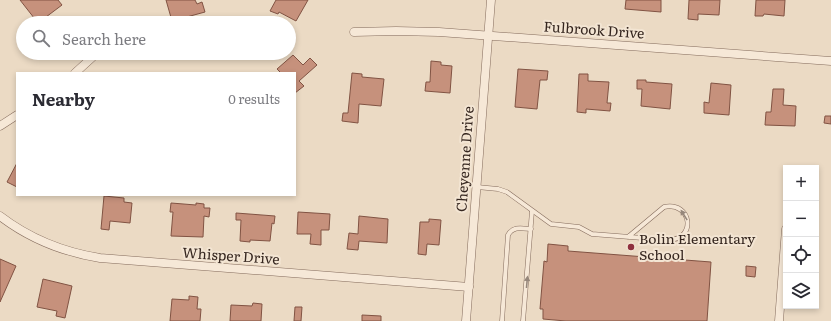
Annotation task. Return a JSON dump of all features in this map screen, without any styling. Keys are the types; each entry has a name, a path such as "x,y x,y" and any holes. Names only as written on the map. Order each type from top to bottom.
{"street":[{"name":"Cheyenne Drive","path":"466,321 491,0"},
{"name":"Fulbrook Drive","path":"354,32 418,31 831,61"},
{"path":"76,72 89,60"},
{"path":"0,126 16,115"},
{"name":"Whisper Drive","path":"0,216 31,236 47,244 76,253 100,258 469,287"},
{"path":"779,321 785,237"}],"lane":[{"path":"476,187 498,189 507,192 551,224 579,227 592,234 628,237 668,240 674,240 684,234 688,224 685,213 680,209 670,206 659,210 628,237"},
{"path":"523,321 532,211"},
{"path":"502,321 508,235 517,228 531,229"}],"building":[{"path":"20,0 58,0 62,5 47,16 33,16"},
{"path":"166,0 195,0 197,4 202,2 205,12 190,16 171,16"},
{"path":"276,0 308,0 296,21 296,16 287,16 279,12 278,14 270,11"},
{"path":"626,0 661,0 661,12 625,9"},
{"path":"689,0 720,0 719,15 698,14 698,20 688,19"},
{"path":"756,0 785,0 784,16 764,14 763,16 755,16"},
{"path":"296,58 303,65 310,58 317,65 299,81 304,86 296,92 296,72 280,72 277,69 287,60 296,60"},
{"path":"431,61 441,62 441,65 452,66 450,93 425,91 426,82 430,82"},
{"path":"518,69 548,71 547,80 540,80 537,109 515,107"},
{"path":"352,73 362,74 362,77 384,79 381,106 359,104 358,123 342,121 343,113 348,113"},
{"path":"579,74 588,74 588,81 609,82 607,103 611,103 610,111 586,109 586,113 577,112"},
{"path":"637,80 672,84 670,109 641,106 642,89 637,89"},
{"path":"711,83 731,85 729,115 704,113 704,102 709,103"},
{"path":"773,89 784,89 783,105 796,106 795,126 765,125 766,112 771,112"},
{"path":"825,116 831,116 831,124 824,123"},
{"path":"16,165 16,186 7,182"},
{"path":"104,196 124,198 124,202 132,203 130,223 110,221 109,230 101,229"},
{"path":"171,203 196,205 196,203 204,204 204,208 210,208 209,217 204,216 203,237 171,236 173,212 170,212"},
{"path":"298,212 330,214 329,230 321,230 321,245 310,244 311,234 297,234"},
{"path":"236,213 275,216 274,224 272,223 270,241 240,241 241,220 236,220"},
{"path":"359,216 388,219 387,243 359,241 358,250 347,249 349,233 358,234"},
{"path":"429,219 441,220 439,245 427,244 426,255 418,254 420,222 429,222"},
{"path":"548,244 568,246 568,251 711,262 707,321 566,321 543,319 543,309 540,309 544,261 547,262"},
{"path":"0,259 16,266 0,302"},
{"path":"746,266 756,267 755,277 746,276"},
{"path":"43,279 72,286 65,318 56,316 57,311 37,307"},
{"path":"189,296 198,297 197,309 201,309 200,321 170,321 172,299 189,300"},
{"path":"253,303 262,304 261,321 230,321 231,305 252,306"},
{"path":"295,307 302,307 301,321 294,321"},
{"path":"362,315 381,316 381,321 362,321"}],"place":[{"name":"Bolin Elementary School","path":"631,247"}]}
